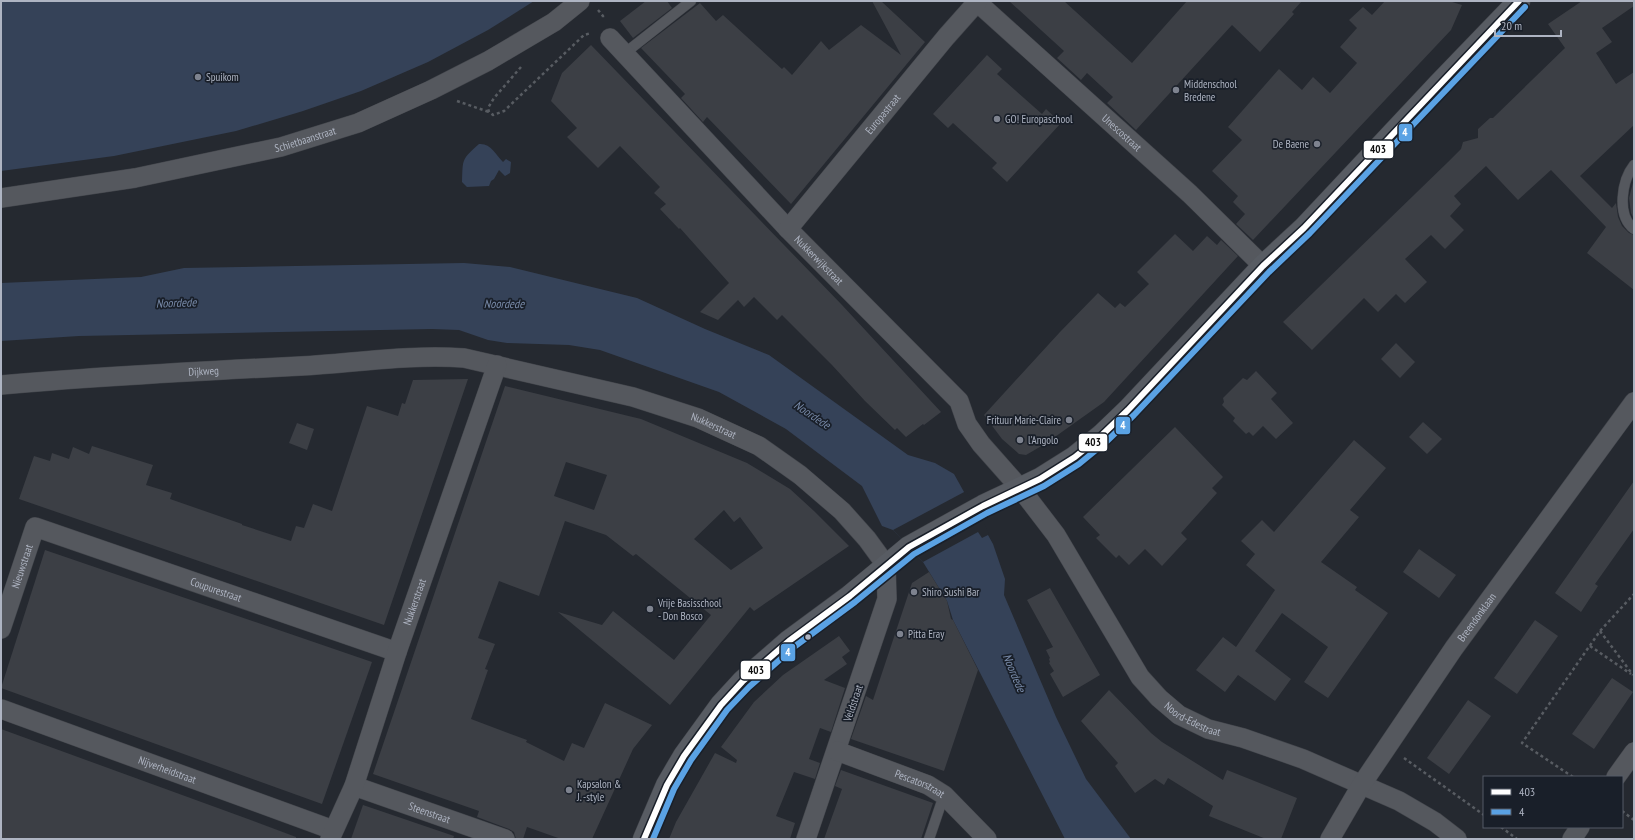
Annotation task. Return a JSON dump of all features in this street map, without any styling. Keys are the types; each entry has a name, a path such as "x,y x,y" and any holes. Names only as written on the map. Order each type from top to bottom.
{"street":[{"name":"Schietbaanstraat","path":"1,198 135,178 281,147 358,123 431,90 488,61 554,22 580,1"},
{"name":"Unescostraat","path":"978,1 1190,194 1263,266"},
{"name":"Europastraat","path":"788,229 941,43 978,1"},
{"path":"644,839 667,785 697,736 721,705 767,659 850,596 909,546 983,506 1040,479 1057,469 1102,435 1128,410 1263,266 1304,228 1519,1"},
{"name":"Nukkerwijkstraat","path":"610,38 788,229 959,401 967,424 976,437 1020,488"},
{"name":"Nukkerstraat","path":"407,358 464,358 639,399 698,418 759,446 800,475 842,511 867,539 886,565"},
{"name":"Dijkweg","path":"1,385 65,379 317,365 407,358"},
{"name":"Nukkerstraat","path":"332,834 354,786 397,652 497,365"},
{"name":"Breendonklaan","path":"1330,839 1362,784 1454,648 1634,402"},
{"name":"Noord-Edestraat","path":"1020,488 1056,536 1140,677 1159,698 1179,715 1208,729 1243,738 1296,757 1362,784 1399,801 1435,822 1457,839"},
{"name":"Coupurestraat","path":"35,527 397,652"},
{"name":"Nieuwstraat","path":"1,628 35,527"},
{"name":"Veldstraat","path":"806,839 837,751 887,599 886,565"},
{"name":"Nijverheidstraat","path":"1,709 332,834"},
{"name":"Pescatorstraat","path":"837,751 928,785 944,795 987,839"},
{"path":"1617,776 1634,752"},
{"name":"Steenstraat","path":"354,786 505,839"},
{"path":"1572,839 1579,828"}],"lane":[{"path":"625,53 691,1"},
{"path":"1634,165 1625,183 1623,206 1626,218 1634,229"},
{"path":"929,839 944,795"}],"path":[{"path":"431,90 489,112 493,115 504,111 584,35 602,30 610,38"},
{"path":"489,112 488,108 494,98 522,66"},
{"path":"1572,776 1522,743 1600,631 1634,594"},
{"path":"1600,631 1633,676"},
{"path":"1590,646 1633,676"},
{"path":"1388,746 1483,814"},
{"path":"1623,812 1634,820"},
{"path":"1502,828 1517,839"}],"water":[{"name":"Spuikom","path":"1,1 534,1 488,30 428,62 361,91 303,111 236,131 114,156 1,171"},
{"path":"479,144 490,147 503,162 506,159 511,162 510,173 505,176 499,170 489,186 467,187 462,182 464,160"},
{"name":"Noordede","path":"464,263 510,267 637,298 705,329 769,355 908,455 935,463 954,474 993,544 1005,579 1004,595 1056,717 1086,779 1131,839 1065,839 953,620 947,601 923,562 893,530 882,526 862,486 786,429 719,392 600,350 569,345 507,343 488,340 459,330 432,329 79,336 1,341 1,283 141,277 184,268"}],"pier":[{"path":"966,491 989,533 988,535 982,538 978,532 923,562 893,530"}],"building":[{"path":"646,1 667,1 672,8 633,38 620,21"},
{"path":"872,1 881,1 925,42 791,204 707,117 703,122 681,98 685,94 641,48 700,3 716,21 723,15 782,69 784,67 792,75 821,41 829,50 861,25 901,55"},
{"path":"1009,1 1064,1 1132,63 1187,1 1302,1 1292,12 1294,14 1260,52 1232,25 1136,130 1107,103 1113,97 1087,73 1081,80 1057,58 1064,51"},
{"path":"1385,1 1449,1 1462,5 1451,30 1253,240 1236,224 1245,214 1233,202 1238,196 1212,171 1242,140 1228,127 1279,69 1302,90 1313,77 1330,93 1357,63 1340,47 1357,28 1349,20 1363,7 1372,15"},
{"path":"1582,1 1634,1 1634,6 1602,28 1612,42 1596,53 1616,84 1634,72 1634,125 1580,176 1612,208 1616,203 1618,217 1622,226 1629,233 1634,235 1634,290 1587,253 1606,227 1551,170 1518,200 1486,166 1454,196 1461,204 1450,216 1464,230 1445,249 1431,235 1405,259 1427,282 1405,303 1396,294 1378,312 1364,298 1312,350 1283,322 1461,149 1463,142 1478,138 1478,129 1490,118 1493,118 1565,48 1548,24"},
{"path":"591,45 842,305 941,412 906,437 897,428 895,430 865,401 832,365 782,315 777,320 754,297 744,307 738,300 718,320 700,312 729,283 680,228 679,229 660,209 666,204 654,193 660,187 620,146 598,168 567,137 577,128 551,101 562,73"},
{"name":"GO! Europaschool","path":"987,55 1002,69 997,74 1042,114 1046,109 1061,123 1007,182 992,168 997,163 953,123 948,128 933,114"},
{"path":"1634,179 1634,219 1631,213 1629,198"},
{"path":"1175,234 1193,251 1207,236 1217,245 1221,240 1238,256 1104,402 1045,444 1026,455 1019,454 1002,439 984,415 1098,293 1115,308 1120,303 1125,307 1149,284 1137,272"},
{"path":"1396,343 1415,362 1400,378 1381,359"},
{"path":"1256,371 1277,393 1271,399 1293,423 1276,439 1263,426 1253,436 1249,432 1246,434 1233,421 1235,418 1222,405 1224,402 1223,398 1243,378 1247,380"},
{"path":"468,379 384,625 19,499 34,456 50,461 52,453 69,459 73,447 89,454 92,446 153,465 146,485 172,493 170,499 291,541 296,526 304,528 313,504 332,511 367,406 398,416 402,403 405,404 413,380"},
{"path":"505,386 641,419 747,463 790,489 849,546 754,611 750,607 670,705 558,612 602,625 613,611 674,660 711,615 636,554 633,556 606,535 565,521 539,596 499,581 478,638 495,644 485,669 488,670 471,719 527,740 526,742 564,761 572,743 584,748 605,703 652,725 633,749 592,839 561,839 527,827 523,839 516,839 514,832 509,829 477,817 479,811 373,774","holes":["566,462 607,475 594,510 554,496","724,510 734,522 740,517 763,548 731,570 694,539"]},
{"path":"1423,422 1442,439 1427,454 1409,437"},
{"path":"297,423 314,429 307,450 289,443"},
{"path":"1175,427 1223,477 1212,488 1217,493 1181,533 1187,539 1162,566 1145,549 1129,565 1119,555 1116,558 1096,538 1100,535 1083,517"},
{"path":"1354,440 1386,468 1350,510 1359,517 1321,562 1357,587 1355,590 1388,613 1328,698 1304,682 1328,647 1282,613 1255,651 1291,679 1275,701 1238,675 1225,692 1196,670 1223,637 1236,647 1275,590 1246,565 1255,554 1241,541 1262,520 1274,532"},
{"path":"1634,481 1634,529 1595,584 1598,586 1581,612 1555,593"},
{"path":"1419,549 1456,575 1439,598 1403,572"},
{"path":"45,550 372,662 322,804 1,688"},
{"path":"929,572 947,601 951,619 953,620 978,670 944,771 851,739 866,696 873,700 912,583"},
{"path":"1050,588 1100,675 1063,697 1050,674 1054,671 1049,663 1050,658 1046,650 1053,647 1027,600"},
{"path":"1535,620 1558,636 1517,694 1494,678"},
{"path":"839,636 850,651 842,657 847,664 824,680 845,688 831,732 820,728 809,759 820,763 815,779 794,772 776,816 795,823 790,839 669,839 676,822 715,753 736,763 737,760 721,747 754,702 783,675"},
{"path":"1612,678 1633,692 1594,749 1572,734"},
{"path":"1109,690 1151,733 1162,742 1223,780 1227,770 1297,798 1281,839 1266,839 1209,816 1213,806 1168,778 1164,785 1155,779 1135,793 1115,766 1118,763 1081,721"},
{"path":"1468,700 1491,716 1449,774 1427,758"},
{"path":"1,729 248,819 296,837 296,839 1,839"},
{"path":"841,770 933,803 921,839 824,839 842,789 835,786"},
{"path":"363,805 454,836 453,839 351,839"}],"transit line":[{"name":"403","path":"644,839 667,785 684,756 721,705 743,681 789,641 850,596 909,547 983,506 1040,479 1075,457 1102,435 1128,410 1263,266 1304,228 1519,1"},
{"name":"4","path":"653,839 674,789 691,760 727,710 749,687 794,647 855,602 914,554 987,513 1044,486 1079,464 1107,441 1134,415 1269,272 1310,233 1525,7"}],"place":[{"name":"Spuikom","path":"198,77"},
{"name":"Middenschool Bredene","path":"1176,90"},
{"name":"GO! Europaschool","path":"997,119"},
{"name":"De Baene","path":"1317,144"},
{"name":"Frituur Marie-Claire","path":"1069,420"},
{"name":"l'Angolo","path":"1020,440"},
{"name":"Shiro Sushi Bar","path":"914,592"},
{"name":"Vrije Basisschool - Don Bosco","path":"650,609"},
{"name":"Pitta Eray","path":"900,634"},
{"name":"Kapsalon & J. -style","path":"569,790"}]}
